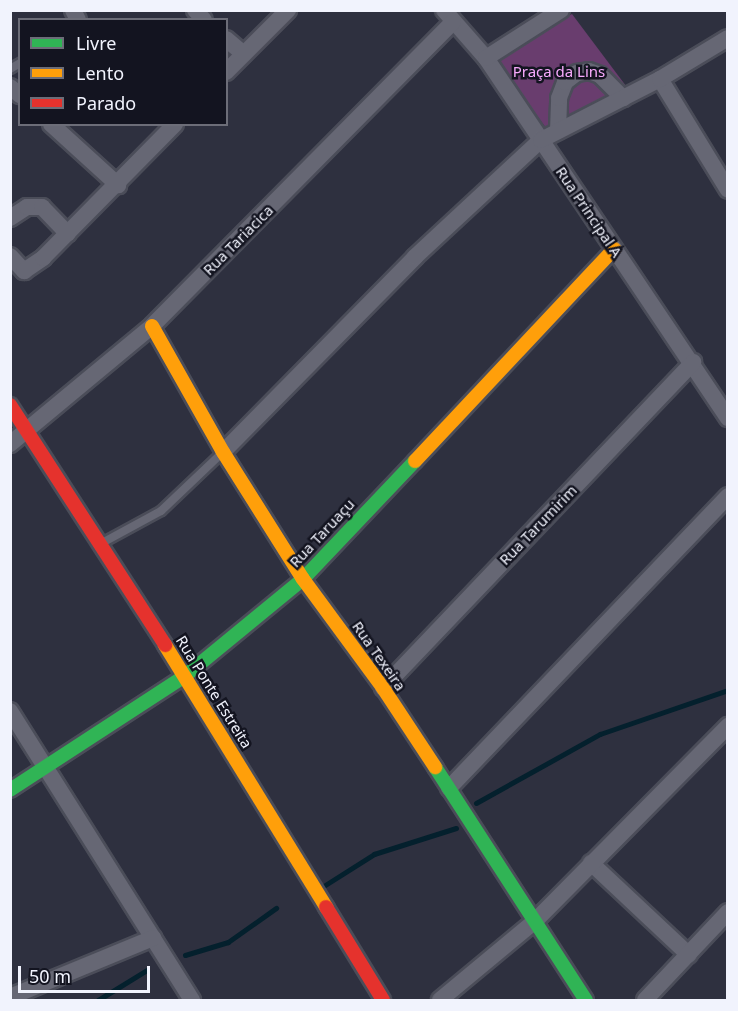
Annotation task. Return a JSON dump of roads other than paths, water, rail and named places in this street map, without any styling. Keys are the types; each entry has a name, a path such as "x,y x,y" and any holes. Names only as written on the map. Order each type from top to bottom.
{"street":[{"path":"228,70 288,10"},
{"path":"486,58 561,10"},
{"name":"Rua Principal A","path":"449,16 486,58 693,362 728,418"},
{"name":"Rua Tariacica","path":"10,444 28,433 152,326 449,16"},
{"path":"223,452 415,256 541,140 660,79 728,38"},
{"path":"228,41 244,54"},
{"path":"558,131 559,98 565,82 577,73 600,75 622,98"},
{"path":"660,79 728,190"},
{"path":"53,126 117,185"},
{"path":"10,256 20,270 26,271 68,234 173,126"},
{"path":"10,218 27,207 42,207 68,234"},
{"name":"Rua Taruaçu","path":"10,790 185,676 303,579 614,249"},
{"name":"Rua Texeira","path":"152,326 223,452 303,579 382,688 586,1000"},
{"name":"Rua Tarumirim","path":"382,688 693,362"},
{"name":"Rua Ponte Estreita","path":"10,405 185,676 383,1000"},
{"path":"449,788 728,496"},
{"path":"10,711 192,1000"},
{"path":"440,1000 534,922 728,726"},
{"path":"591,863 689,955"},
{"path":"645,1000 728,912"},
{"path":"10,997 153,938"}],"lane":[{"path":"99,544 161,511 223,452"}],"waterway":[{"path":"476,803 600,734 728,690"},
{"path":"322,887 374,854 456,828"},
{"path":"185,955 228,942 276,908"},
{"path":"98,1000 147,970"}],"park label":[{"name":"Praça da Lins","path":"559,72"}]}
